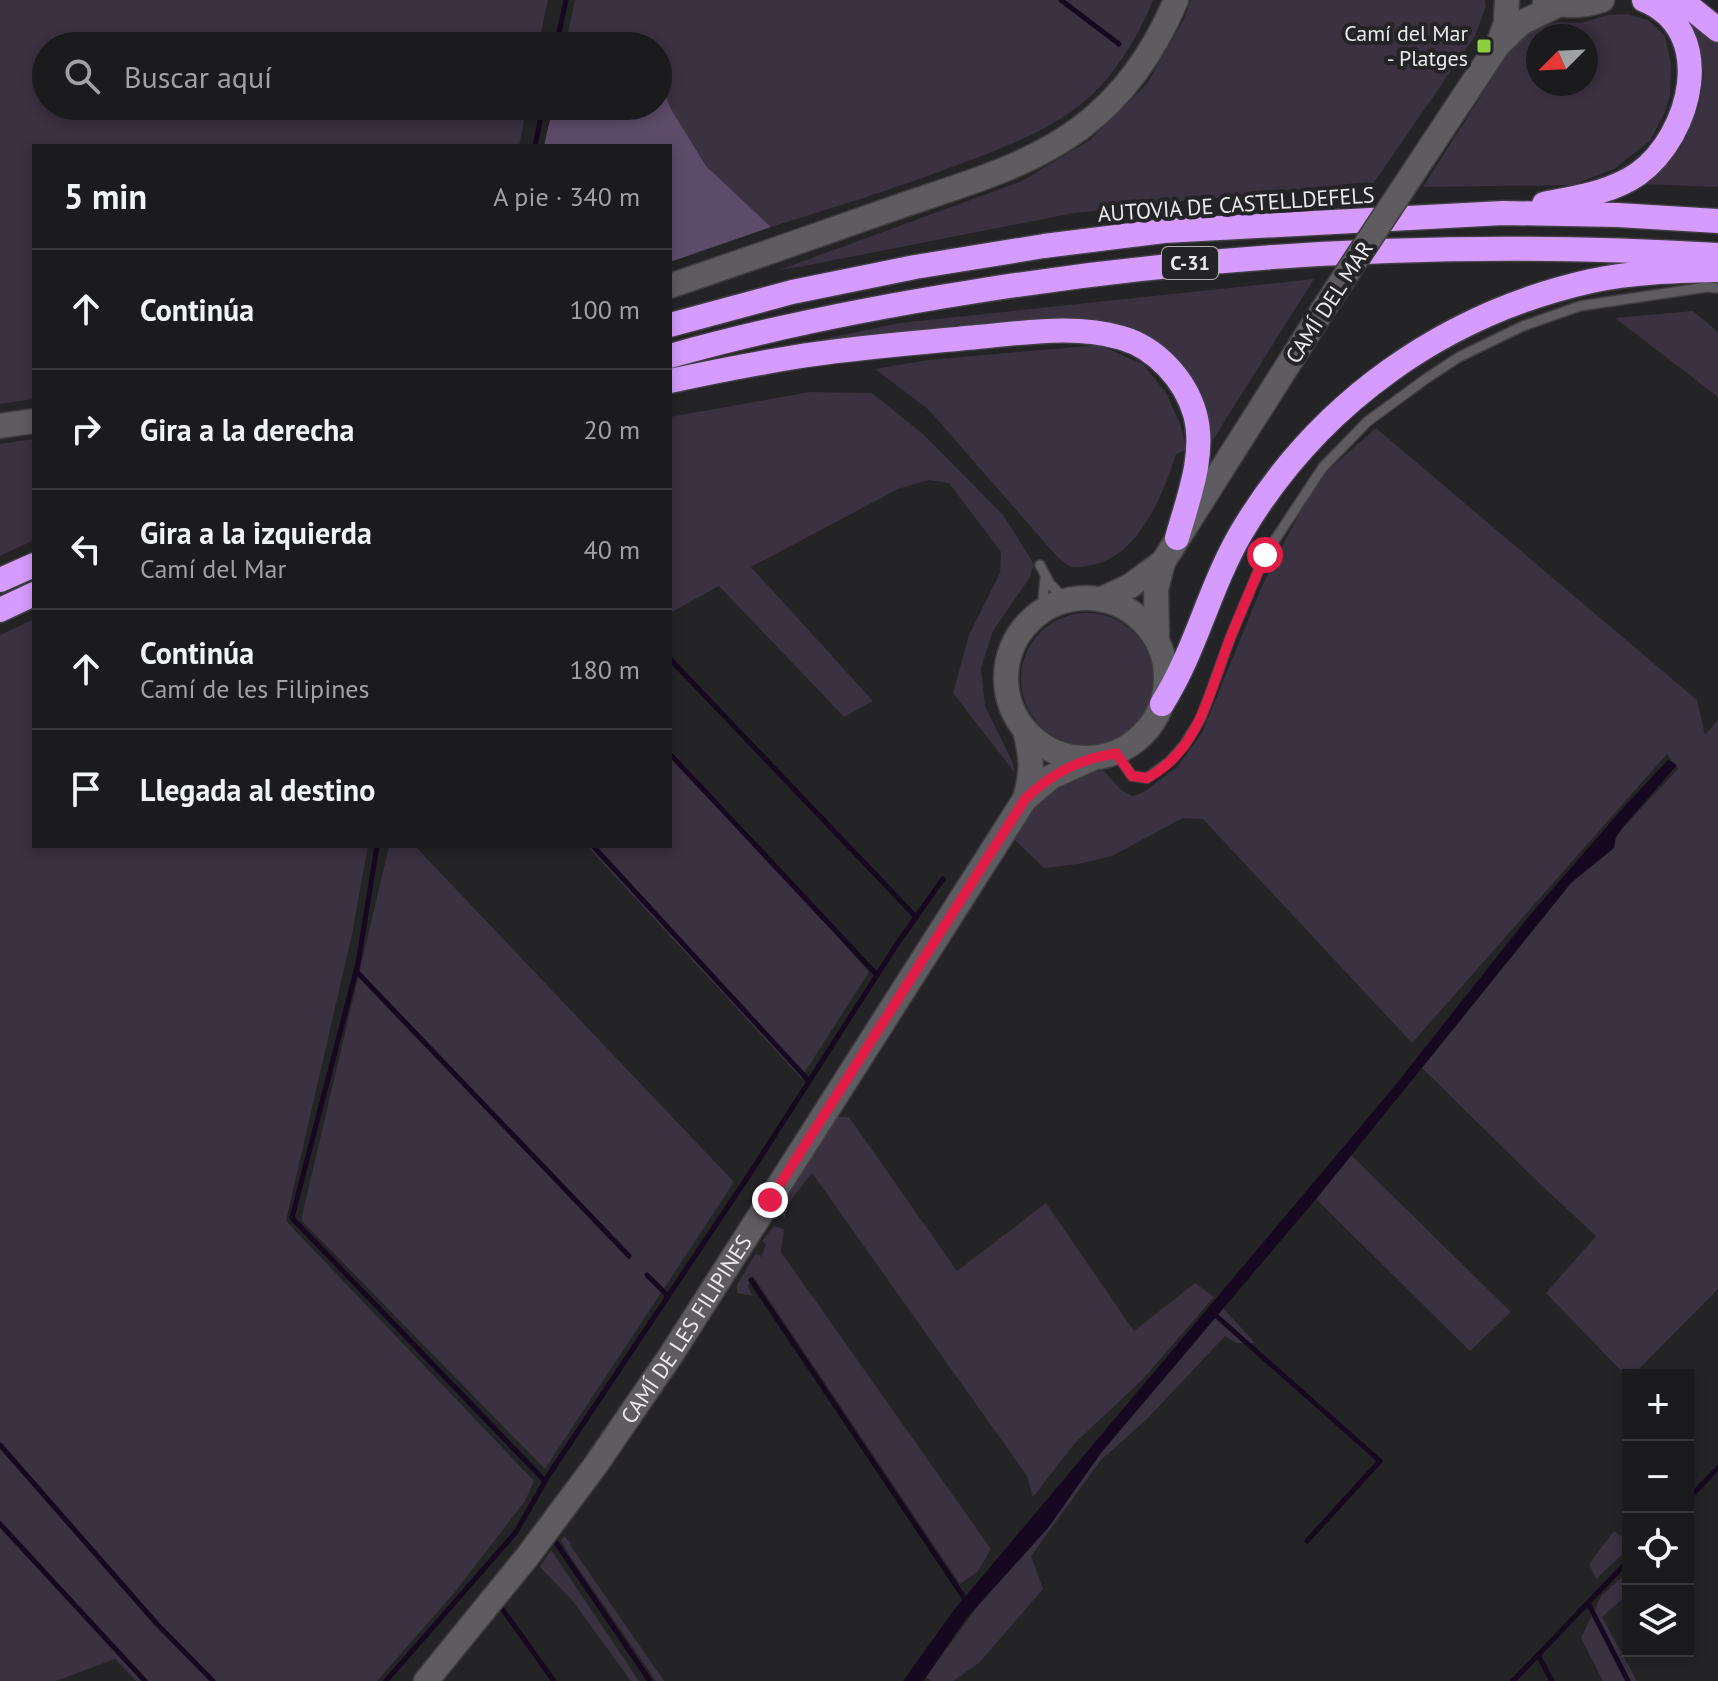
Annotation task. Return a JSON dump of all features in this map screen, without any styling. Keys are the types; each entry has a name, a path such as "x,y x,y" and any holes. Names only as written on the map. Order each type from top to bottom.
{"highway":[{"path":"1503,213 1589,195 1621,184 1648,165 1671,137 1685,108 1688,49 1677,24 1657,5 1644,0"},
{"path":"1681,0 1718,30"},
{"name":"AUTOVIA DE CASTELLDEFELS","path":"672,324 792,292 915,267 1164,231 1503,213 1718,221"},
{"name":"C-31","path":"672,355 795,324 919,300 1051,279 1171,265 1319,253 1464,248 1622,249 1718,255"},
{"path":"1162,704 1177,681 1222,568 1254,513 1285,468 1320,430 1367,387 1443,336 1519,302 1593,281 1674,271 1718,270"},
{"path":"672,381 798,356 1056,330 1102,333 1124,339 1141,346 1167,366 1186,391 1194,410 1199,442 1197,462 1177,538"},
{"path":"0,580 32,566"},
{"path":"0,610 32,595"}],"main road":[{"path":"672,285 1010,167 1062,140 1102,111 1131,80 1158,39 1176,0"},
{"name":"CAMÍ DEL MAR","path":"1498,45 1506,23 1507,0"},
{"path":"1550,2 1582,5 1602,0"},
{"name":"CAMÍ DEL MAR","path":"1157,638 1156,589 1163,562 1177,538 1498,45 1550,2"},
{"path":"0,426 32,421"},
{"name":"CAMÍ DEL MAR","path":"1102,599 1130,586 1163,562"},
{"path":"1025,799 1051,777 1130,745 1148,729 1162,704 1167,683 1164,657 1157,638 1140,616 1117,602 1092,597 1066,600 1042,610 1014,642 1006,670 1008,698 1018,722 1025,730 1051,751 1091,759"},
{"path":"1025,730 1032,764 1025,799"},
{"name":"CAMÍ DE LES FILIPINES","path":"426,1681 527,1557 621,1429 1025,799"}],"lane":[{"path":"1116,753 1132,776 1147,778 1170,761 1185,744 1201,718 1265,555 1323,467 1368,421 1459,357 1523,326 1580,306 1707,287 1718,288"},
{"path":"1042,610 1042,569 1066,600"}],"shaded area":[{"path":"0,0 548,0 541,32 32,32 32,120 524,120 519,144 32,144 32,399 0,404"},
{"path":"575,0 1153,0 1130,46 1099,88 1083,103 1047,127 1006,147 944,170 771,227 706,166 672,111 672,32 568,32"},
{"path":"1191,0 1485,0 1486,6 1475,36 1373,184 1367,182 1074,213 779,270 1022,181 1090,140 1146,85 1183,21"},
{"path":"1627,14 1648,20 1665,36 1671,64 1670,96 1650,141 1614,169 1572,185 1423,187 1514,44 1526,36 1526,96 1598,96 1598,24 1551,24 1581,23 1608,15"},
{"path":"1687,18 1718,44 1718,187 1641,184 1681,147 1700,104 1704,73 1698,42"},
{"path":"672,111 706,166 771,227 672,261 672,144 544,144 550,120 672,120"},
{"path":"1314,279 1211,443 1203,406 1149,338 725,360 899,323"},
{"path":"1693,311 1718,332 1718,397 1615,318"},
{"path":"1099,345 1143,364 1166,393 1181,426 1186,450 1176,454 1156,504 1135,537 1108,560 1079,567 1067,565 1053,552 929,410 875,369 928,360"},
{"path":"810,392 872,393 923,434 1004,516 1034,564 1030,577 993,631 981,668 985,706 1015,773 953,693 969,635 1000,573 1001,552 949,483 929,480 898,489 751,567 873,701 844,717 719,586 672,612 672,417"},
{"path":"1376,428 1697,700 1705,735 1718,720 1718,1289 1639,1369 1622,1369 1622,1372 1546,1293 1596,1236 1422,1068 1571,883 1678,769 1667,754 1412,1043 1203,819 1183,818 1112,856 1044,868 1014,839 1043,794 1063,782 1104,771 1121,790 1133,796 1144,792 1177,767 1202,733 1262,586 1299,514 1325,473"},
{"path":"32,439 32,541 0,556 0,444"},
{"path":"1087,613 1124,624 1142,642 1153,679 1142,716 1124,734 1087,745 1050,734 1032,716 1021,679 1032,642 1050,624"},
{"path":"32,620 32,848 368,848 352,934 286,1221 534,1481 525,1501 454,1593 377,1681 136,1681 115,1659 56,1681 0,1681 0,635"},
{"path":"672,751 869,972 801,1078 589,848 672,848"},
{"path":"1668,760 1677,765 1623,827 1616,837 1614,848 1571,883 1316,1199 1101,1453 1048,1528 965,1620 923,1681 903,1681 954,1610 1393,1088 1530,915"},
{"path":"389,848 417,848 734,1182 545,1469 301,1220"},
{"path":"837,1117 849,1117 957,1271 1046,1203 1134,1331 1195,1283 1214,1297 1143,1379 1075,1443 1033,1497 1027,1476 812,1173 787,1205 785,1218 777,1211"},
{"path":"1351,1155 1511,1312 1470,1351 1316,1199"},
{"path":"774,1226 784,1229 781,1252 991,1549 978,1571 960,1584 753,1276 748,1287 753,1296 737,1293 737,1285 756,1253 761,1257 766,1244 762,1241"},
{"path":"1222,1307 1255,1343 1236,1343 1225,1336 1147,1419 1101,1460 1031,1556 1043,1589 979,1663 953,1681 931,1681 926,1677 1028,1537"},
{"path":"1614,1531 1622,1537 1622,1555 1596,1579 1589,1564"},
{"path":"564,1536 664,1681 656,1681 570,1556 561,1541"},
{"path":"551,1550 639,1681 631,1681 572,1600 540,1567"},
{"path":"1622,1577 1622,1599 1602,1617 1637,1681 1603,1681 1581,1638 1601,1596"}],"waterway":[{"path":"559,32 566,0"},
{"path":"1061,0 1119,44"},
{"path":"535,144 540,120"},
{"path":"672,661 916,917"},
{"path":"672,756 877,975"},
{"path":"377,848 358,963 292,1218 545,1481"},
{"path":"595,848 809,1081"},
{"path":"386,1681 516,1532 548,1476 751,1172 897,944 943,879"},
{"path":"356,971 629,1256"},
{"path":"647,1275 668,1296"},
{"path":"751,1280 967,1602"},
{"path":"1213,1313 1380,1461 1307,1541"},
{"path":"0,1445 157,1624 213,1681"},
{"path":"1694,1493 1718,1468"},
{"path":"0,1524 145,1681"},
{"path":"557,1544 650,1681"},
{"path":"1513,1681 1622,1567"},
{"path":"1588,1603 1628,1681"},
{"path":"503,1610 554,1681"},
{"path":"1538,1655 1552,1681"}],"place":[{"name":"Camí del Mar - Platges","path":"1484,46"}],"route":[{"path":"770,1200 1025,799 1051,777 1091,759 1116,753 1132,776 1147,778 1170,761 1185,744 1201,718 1265,555"}]}
